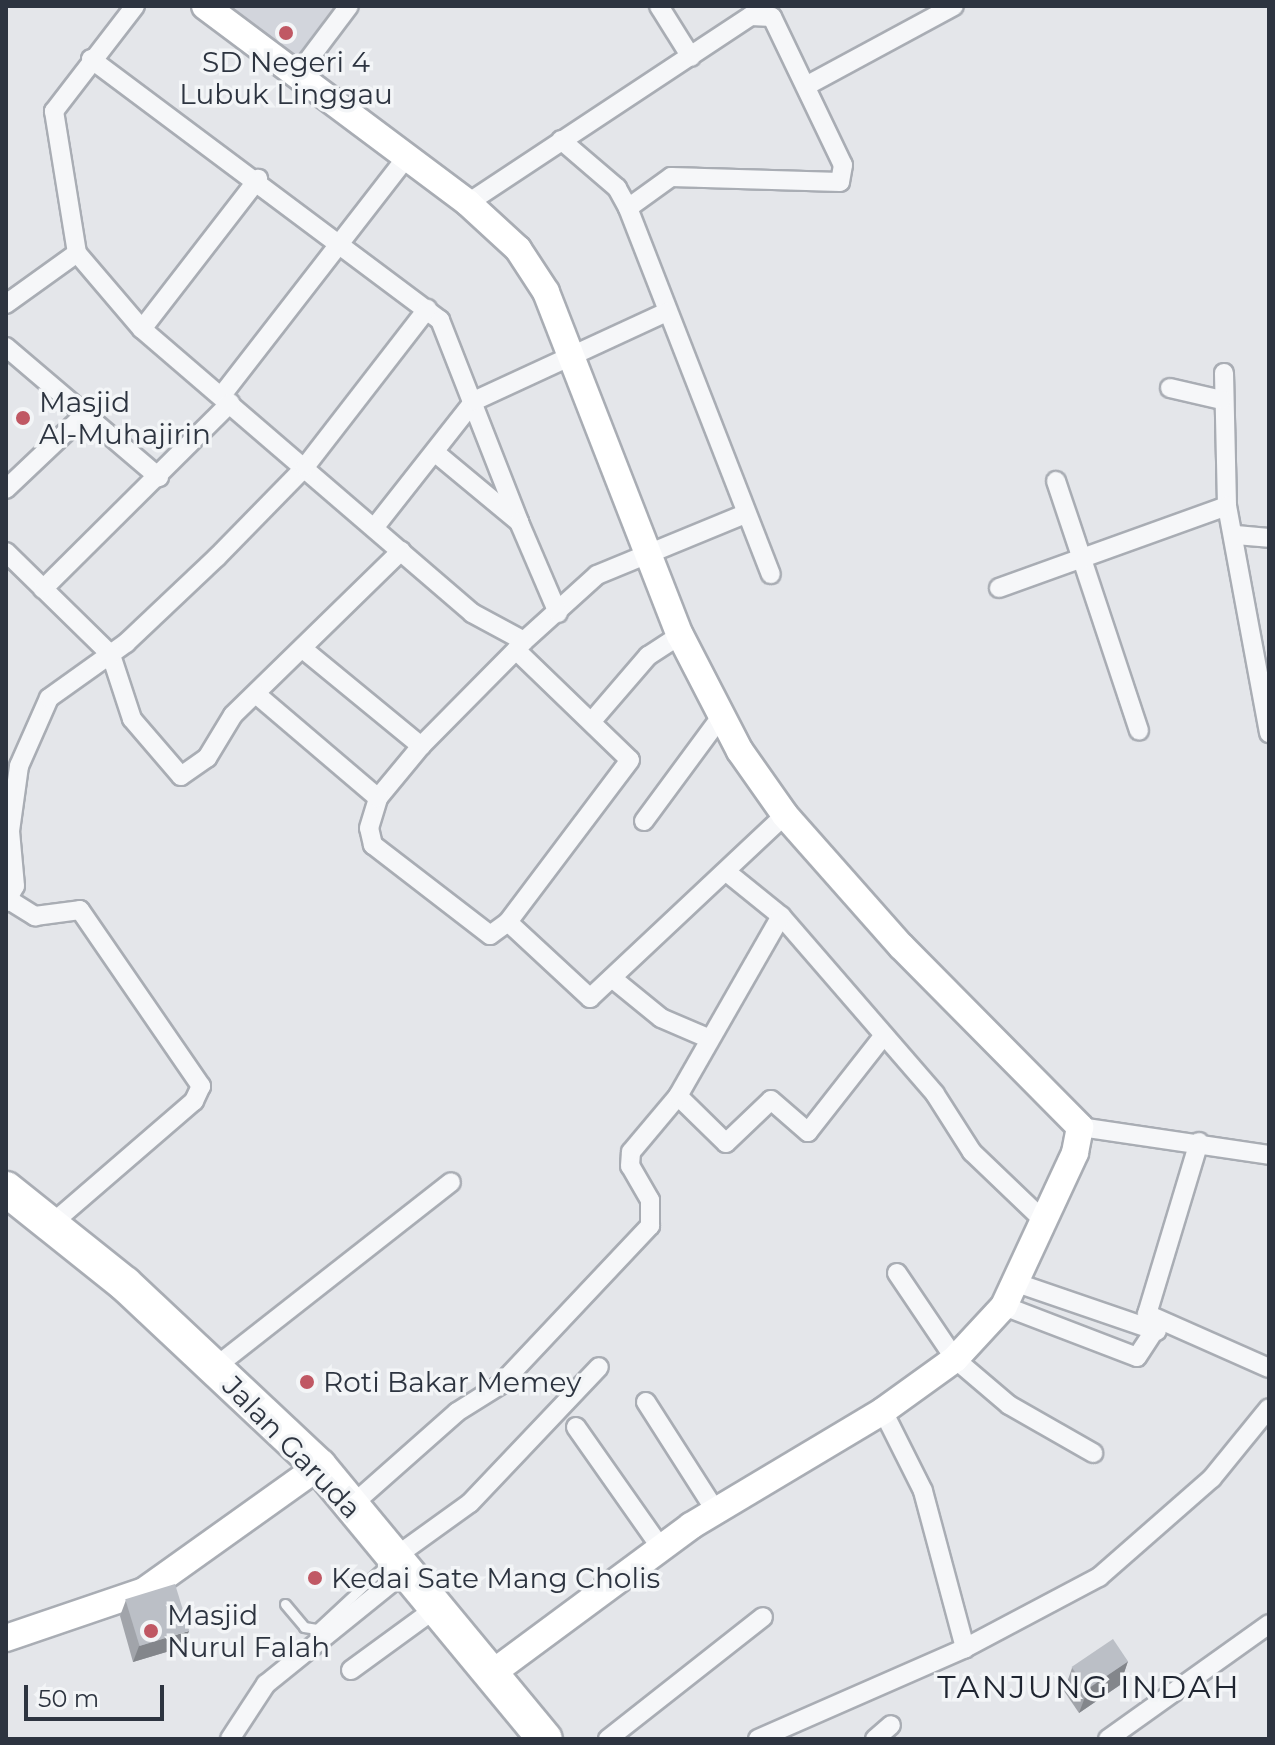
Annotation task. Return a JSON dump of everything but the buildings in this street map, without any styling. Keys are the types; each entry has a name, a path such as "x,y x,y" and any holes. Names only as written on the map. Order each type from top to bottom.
{"highway":[{"name":"Jalan Garuda","path":"6,1189 125,1284 319,1466 545,1739"}],"street":[{"path":"135,6 59,98 53,120 77,253 142,329 479,618 520,646 630,764 508,922 490,935 481,932 373,845 369,828 378,798 421,746 520,646 558,613 589,580 745,514"},
{"path":"205,6 468,203 537,274 680,635 720,718 785,815 997,1050 1080,1127 1199,1142 1269,1155"},
{"path":"297,75 349,6"},
{"path":"659,6 691,57"},
{"path":"806,86 954,6"},
{"path":"468,203 751,16 765,15 806,86 843,165 840,182 671,177 628,208"},
{"path":"91,59 258,179 444,325 519,522 558,613"},
{"path":"561,140 628,208 771,574"},
{"path":"43,589 159,477 226,399 406,158"},
{"path":"142,329 258,179"},
{"path":"6,304 77,253"},
{"path":"49,1226 194,1101 201,1086 80,910 35,916 8,901 10,831 29,732 49,698 111,655 305,467 427,309"},
{"path":"374,528 437,454 474,401 667,312"},
{"path":"6,347 159,477"},
{"path":"1224,373 1222,400 1227,506 1236,535 1269,733"},
{"path":"1170,388 1222,400"},
{"path":"6,489 84,415"},
{"path":"437,454 519,522"},
{"path":"1056,481 1085,558 1139,731"},
{"path":"999,588 1227,506"},
{"path":"1236,535 1269,538"},
{"path":"6,552 111,655 132,719 181,776 207,758 256,694 401,551"},
{"path":"592,721 648,656 680,635"},
{"path":"303,649 421,746"},
{"path":"256,694 378,798"},
{"path":"644,821 720,718"},
{"path":"508,922 585,997 612,978 675,913 700,902 785,815"},
{"path":"729,874 781,916 935,1094 972,1152 1041,1218"},
{"path":"352,1505 457,1412 500,1385 650,1226 650,1200 629,1159 678,1096 781,916"},
{"path":"612,978 661,1018 710,1039"},
{"path":"678,1096 726,1143 771,1100 808,1132 884,1035"},
{"path":"491,1674 715,1510 883,1411 955,1359 1009,1294 1041,1218 1075,1153 1080,1127"},
{"path":"1158,1326 1146,1309 1183,1213 1199,1142"},
{"path":"214,1368 451,1182"},
{"path":"897,1273 955,1359 1009,1405 1093,1453"},
{"path":"1009,1294 1158,1326 1269,1368"},
{"path":"1009,1294 1137,1357 1158,1326"},
{"path":"230,1739 266,1684 470,1503 599,1367"},
{"path":"646,1402 715,1510"},
{"path":"883,1411 923,1491 965,1648"},
{"path":"758,1739 1033,1616 1132,1551 1212,1478 1267,1414"},
{"path":"576,1427 661,1548"},
{"path":"6,1638 144,1591 319,1466"},
{"path":"351,1670 436,1608"},
{"path":"608,1739 763,1617"},
{"path":"1108,1739 1269,1624"},
{"path":"875,1739 891,1725"}],"lane":[{"path":"285,1604 304,1627 317,1629 400,1564"}],"shaded area":[{"name":"SD Negeri 4 Lubuk Linggau","path":"221,6 335,6 293,61"}],"place":[{"name":"SD Negeri 4 Lubuk Linggau","path":"286,33"},
{"name":"Masjid Al-Muhajirin","path":"23,418"},
{"name":"Roti Bakar Memey","path":"307,1382"},
{"name":"Kedai Sate Mang Cholis","path":"315,1578"},
{"name":"Masjid Nurul Falah","path":"151,1631"}],"district":[{"name":"TANJUNG INDAH","path":"1089,1687"}]}
